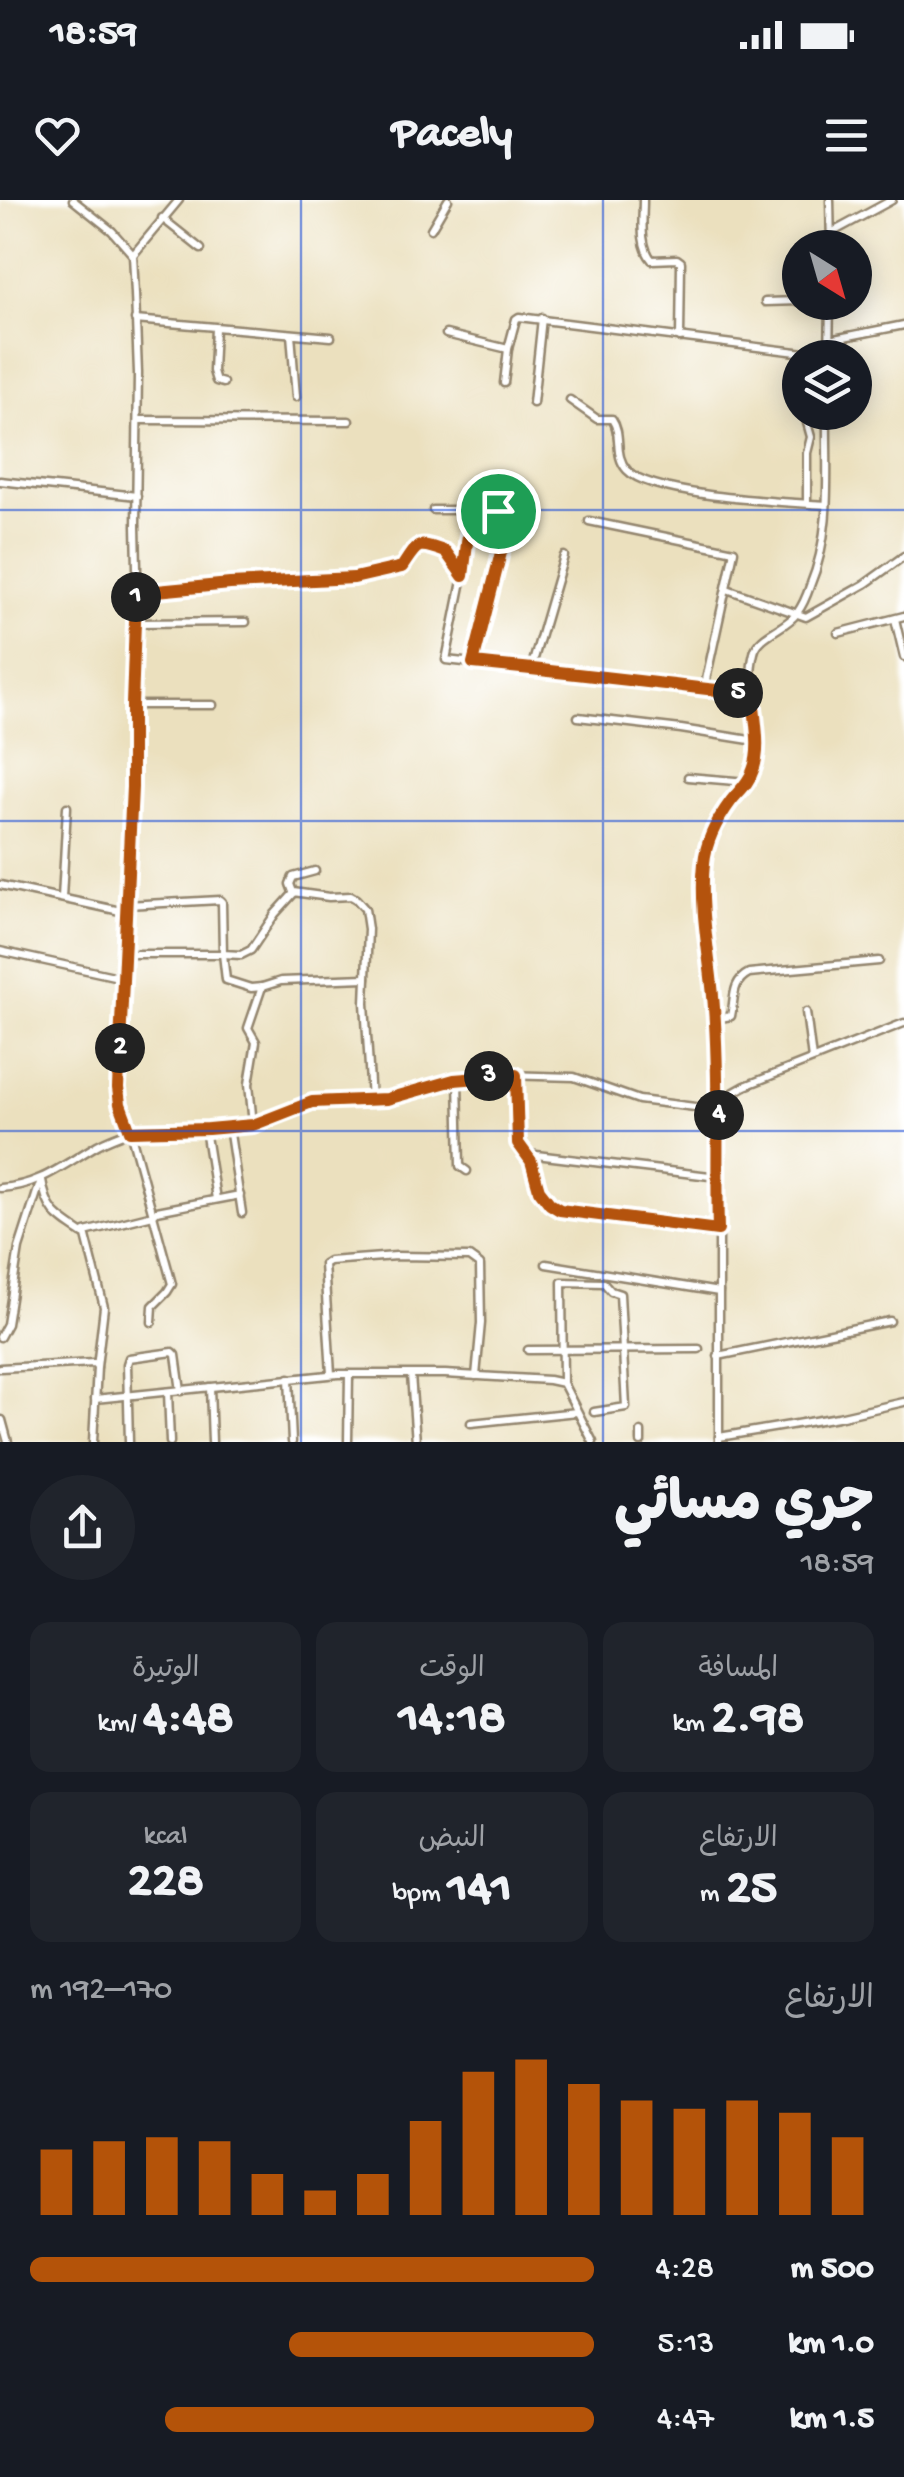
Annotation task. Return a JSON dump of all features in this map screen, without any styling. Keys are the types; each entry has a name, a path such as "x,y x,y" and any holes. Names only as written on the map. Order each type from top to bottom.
{"street":[{"path":"73,200 112,231 133,255 138,420 136,593 118,1094 172,1284 153,1306 152,1322"},
{"path":"133,255 178,200"},
{"path":"431,230 448,200"},
{"path":"643,200 647,256 652,260 681,262 680,338"},
{"path":"830,200 831,230"},
{"path":"838,230 892,200"},
{"path":"162,218 200,249"},
{"path":"765,302 782,302"},
{"path":"504,383 517,318 542,318 782,351"},
{"path":"533,403 542,318"},
{"path":"135,320 331,338"},
{"path":"830,320 829,340 904,324"},
{"path":"215,328 213,371 216,381 223,383"},
{"path":"291,334 296,397"},
{"path":"446,334 508,349"},
{"path":"570,400 596,419 612,419 618,427 620,460 634,476 726,498 826,505"},
{"path":"138,420 350,421"},
{"path":"807,503 809,430"},
{"path":"826,430 822,551 798,612 755,648 752,676 756,758 748,782 723,813 706,850 703,892 720,1110 719,1439 904,1402"},
{"path":"0,481 137,496"},
{"path":"433,510 502,511 510,517 473,663"},
{"path":"471,510 446,660 753,694"},
{"path":"589,521 734,551 704,689"},
{"path":"136,593 354,578 402,567 418,546 446,552 463,576"},
{"path":"531,668 564,556"},
{"path":"728,589 806,616 865,584 904,556"},
{"path":"838,633 900,618 904,657"},
{"path":"135,623 246,622"},
{"path":"132,705 213,705"},
{"path":"578,717 756,741"},
{"path":"688,776 748,782"},
{"path":"62,898 67,808"},
{"path":"294,893 292,877 315,870"},
{"path":"0,885 126,909 220,900 226,980 262,988 280,982 366,978"},
{"path":"124,954 241,955 251,950 274,914 294,893 350,896 361,904 367,918 371,1100"},
{"path":"0,951 123,978"},
{"path":"715,1020 730,1016 736,986 749,972 879,961"},
{"path":"253,1125 248,1084 256,1042 248,1028 262,988"},
{"path":"806,1012 812,1059"},
{"path":"720,1110 736,1090 904,1023"},
{"path":"516,1075 518,1143 528,1154 718,1177"},
{"path":"0,1188 42,1179 92,1148 130,1131 253,1125 312,1102 387,1099 458,1079 574,1077 639,1100 720,1110"},
{"path":"458,1079 460,1166 467,1170"},
{"path":"229,1127 242,1213"},
{"path":"205,1129 216,1199"},
{"path":"528,1154 539,1190 560,1210 718,1230"},
{"path":"42,1179 45,1204 84,1234 104,1307 93,1442"},
{"path":"0,1337 8,1324 19,1248 42,1179"},
{"path":"84,1234 153,1216 157,1211 240,1195"},
{"path":"331,1374 324,1264 396,1256 469,1258 480,1265 481,1323 476,1376"},
{"path":"546,1264 719,1292"},
{"path":"593,1442 564,1383 561,1284 565,1280 604,1283 620,1294 626,1408 594,1412"},
{"path":"718,1356 890,1321"},
{"path":"528,1350 699,1349"},
{"path":"129,1442 129,1358 170,1351 176,1355 181,1391"},
{"path":"0,1368 92,1362 97,1367"},
{"path":"95,1399 331,1374 476,1376 564,1383"},
{"path":"348,1442 349,1374"},
{"path":"411,1375 416,1442"},
{"path":"289,1378 292,1442"},
{"path":"210,1387 212,1442"},
{"path":"168,1392 170,1442"},
{"path":"472,1422 577,1412"},
{"path":"2,1420 8,1442"},
{"path":"641,1432 641,1442"}],"route":[{"path":"471,510 498,511 510,517 473,663 753,694 757,750 754,769 710,837 702,880 720,1110 718,1230 554,1207 539,1190 528,1154 518,1143 516,1075 470,1077 387,1099 322,1100 253,1125 208,1129 130,1131 120,1104 136,593 354,578 402,567 418,546 446,552 463,576 471,510"}]}
